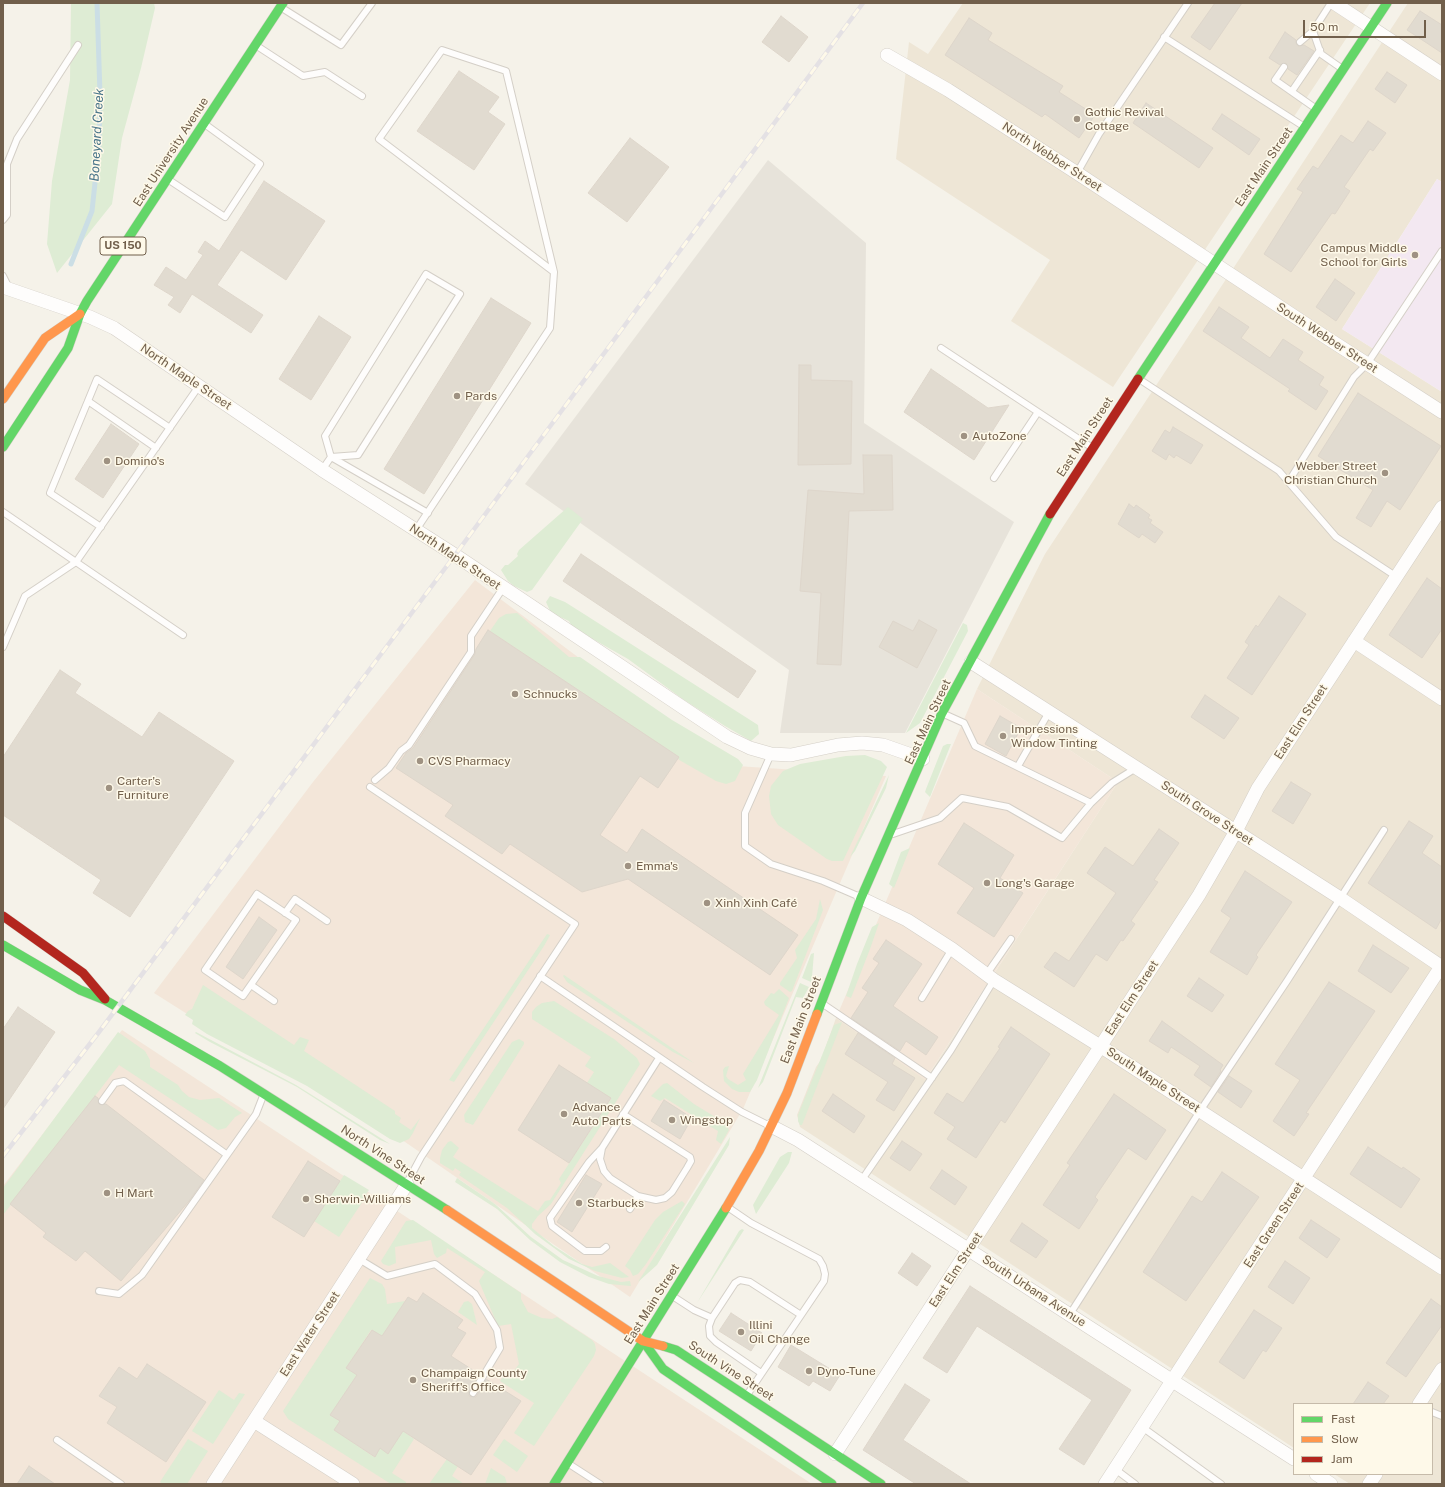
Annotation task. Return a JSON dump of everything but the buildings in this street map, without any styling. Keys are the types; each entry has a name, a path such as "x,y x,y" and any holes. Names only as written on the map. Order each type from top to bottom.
{"main road":[{"name":"East Main Street","path":"554,1484 727,1207 771,1126 787,1093 820,1002 887,836 923,759 942,713 971,662 987,627 1041,528 1092,447 1387,3"},
{"name":"East University Avenue","path":"3,447 68,348 80,314 282,5"},
{"name":"East University Avenue","path":"3,399 46,338 80,314"},
{"name":"North Vine Street","path":"3,916 83,973 105,1000"},
{"name":"North Vine Street","path":"3,946 80,990 105,1000 264,1093 407,1184 643,1341"},
{"name":"South Vine Street","path":"643,1341 676,1350 833,1456 881,1484"},
{"path":"643,1341 663,1369 819,1477 832,1484"}],"street":[{"path":"1333,3 1442,74"},
{"name":"North Webber Street","path":"887,55 948,90 1214,263"},
{"name":"South Webber Street","path":"1214,263 1442,412"},
{"name":"North Maple Street","path":"6,288 80,314 114,328 322,470 416,530 727,737 750,748 771,754 791,754 838,745 862,743 883,745 923,759"},
{"name":"East Elm Street","path":"833,1456 1199,894 1236,831 1258,788 1354,641 1398,577 1442,507"},
{"path":"1354,641 1442,699"},
{"name":"South Grove Street","path":"971,662 1340,898 1442,966"},
{"name":"South Maple Street","path":"862,898 906,920 952,949 990,977 1100,1046 1442,1268"},
{"name":"East Green Street","path":"1105,1484 1442,966"},
{"name":"South Urbana Avenue","path":"771,1126 798,1140 1293,1458"},
{"name":"East Water Street","path":"213,1484 407,1184"},
{"path":"1420,1403 1442,1369"},
{"path":"254,1421 353,1484"},
{"path":"1318,1475 1331,1484"},
{"path":"1369,1484 1375,1475"}],"lane":[{"path":"282,5 341,45 372,3"},
{"path":"1077,173 1099,134 1188,3"},
{"path":"1300,42 1313,32 1333,3"},
{"path":"1313,32 1322,54 1343,69"},
{"path":"1164,37 1305,127"},
{"path":"3,220 7,215 7,164 17,139 78,45"},
{"path":"255,46 303,76 325,72 362,96"},
{"path":"416,530 550,328 554,272 506,71 442,50 379,139 554,272"},
{"path":"1292,91 1320,50"},
{"path":"1284,67 1275,80 1316,109"},
{"path":"167,179 225,217 260,164 204,124"},
{"path":"1289,482 1354,377 1367,364 1442,251"},
{"path":"331,456 358,455 460,294 426,274 326,436 331,456 428,513"},
{"path":"3,276 6,288"},
{"path":"941,348 1092,447"},
{"path":"1138,378 1279,471 1336,536 1398,577"},
{"path":"101,527 50,493 97,379 170,428"},
{"path":"3,648 25,596 76,562 199,386"},
{"path":"88,401 156,448"},
{"path":"994,478 1038,412"},
{"path":"322,470 331,456"},
{"path":"3,512 183,635"},
{"path":"375,780 389,768 401,751 409,744 471,652 471,636 503,588"},
{"path":"1018,766 1049,712"},
{"path":"942,713 964,723 974,746 1018,766 1091,803"},
{"path":"771,754 745,813 745,846 771,864 823,882 862,898"},
{"path":"887,836 940,818 962,798 1008,807 1062,838 1091,803 1112,783 1136,768"},
{"path":"370,787 575,924 422,1157 407,1184"},
{"path":"1070,1314 1200,1111 1287,981 1384,830"},
{"path":"257,894 296,920 251,985 243,996 205,970 257,894"},
{"path":"285,913 295,899 327,921"},
{"path":"861,1181 932,1078 1011,939"},
{"path":"922,998 952,949"},
{"path":"540,976 659,1058 742,1112 771,1126"},
{"path":"251,985 274,1001"},
{"path":"820,1002 932,1078"},
{"path":"603,1249 585,1251 552,1226 550,1218 589,1162 602,1148 659,1058"},
{"path":"102,1101 115,1083 124,1081 226,1154"},
{"path":"99,1291 119,1294 142,1275 226,1154 256,1114 264,1093"},
{"path":"602,1148 600,1159 604,1171 610,1178 638,1196 656,1200 666,1198 672,1192 691,1161 690,1157 685,1152 624,1114"},
{"path":"630,1209 638,1196"},
{"path":"727,1207 751,1222 819,1259 825,1274 824,1281 746,1396"},
{"path":"359,1259 387,1276 435,1264 475,1294 498,1330 500,1348 473,1393"},
{"path":"761,1373 716,1342 710,1336 709,1326 712,1318 735,1283 740,1280 750,1282 801,1315"},
{"path":"671,1295 694,1310 712,1318"},
{"path":"1142,1427 1220,1484"},
{"path":"58,1440 122,1484"},
{"path":"567,1463 600,1484"},
{"path":"1115,1469 1135,1484"}],"shaded area":[{"path":"963,3 1370,3 1113,387 1011,321 1050,260 896,159 909,42 928,54"},
{"path":"1408,3 1442,3 1442,182 1437,179 1342,329 1442,392 1442,1484 1350,1484 1336,1475 1433,1475 1433,1403 1293,1403 1293,1447 800,1127 797,1115 816,1067 821,1060 836,1018 926,1079 1118,782 977,689 1045,554"},
{"path":"768,160 866,243 864,423 1014,522 905,733 780,733 789,670 525,484"},
{"name":"Campus Middle School for Girls","path":"1437,179 1442,182 1442,392 1342,329"},
{"path":"475,580 722,765 886,776 743,1109 630,1297 392,1133 222,1036 154,993 313,782"},
{"path":"977,689 1118,782 925,1080 836,1018"},
{"path":"122,1030 812,1484 3,1484 3,1186"}],"green space":[{"path":"71,3 154,3 155,8 122,138 112,204 57,273 47,244 52,181 70,80"},
{"path":"568,507 583,519 532,590 527,592 514,586 508,581 501,570 505,565 508,565 518,556 517,554 519,550"},
{"path":"550,596 565,602 758,725 759,734 751,741 725,726 684,700 628,659 591,638 571,625 569,621 551,613 546,602"},
{"path":"517,613 569,657 580,657 672,720 738,759 743,765 735,781 726,784 716,781 681,761 678,759 679,757 490,631 499,618 506,614"},
{"path":"963,623 967,625 968,631 920,723 906,733"},
{"path":"951,744 930,797 925,792 943,746"},
{"path":"865,755 881,761 887,767 843,861 832,861 827,859 778,825 771,814 769,796 771,786 783,771 800,764 846,756"},
{"path":"889,775 886,788 855,851 850,857"},
{"path":"910,848 894,888 889,884 901,852"},
{"path":"820,899 823,910 792,991 790,992 780,985 780,983 797,958 795,950 816,919"},
{"path":"879,923 851,998 846,996 872,927"},
{"path":"547,934 550,935 544,946 454,1082 449,1080"},
{"path":"814,953 811,982 802,978 811,954"},
{"path":"564,975 694,1063 673,1052 567,982 563,976"},
{"path":"800,983 809,987 803,998 796,997 763,1082 758,1088"},
{"path":"203,985 294,1045 300,1037 309,1040 304,1051 395,1111 395,1114 401,1118 399,1122 411,1130 420,1118 409,1139 400,1143 390,1139 307,1086 207,1034 192,1024 193,1020 185,1015 192,1009"},
{"path":"779,989 789,998 757,1080 750,1092 739,1092 732,1089 724,1081 723,1070 725,1067 729,1066 726,1076 738,1085 746,1080 743,1074 779,1015 765,1005 764,1002 771,993 774,994"},
{"path":"554,1001 614,1039 637,1058 640,1064 551,1204 538,1216 532,1224 532,1228 554,1246 582,1264 592,1267 610,1263 629,1277 622,1278 595,1271 569,1259 535,1234 507,1208 459,1175 461,1172 455,1168 453,1171 440,1163 442,1150 448,1142 451,1141 459,1148 453,1157 538,1211 545,1201 550,1200 561,1183 559,1179 611,1099 587,1083 594,1072 585,1066 591,1057 532,1019 532,1012 536,1007 542,1003"},
{"path":"842,1022 802,1125 800,1125 798,1115 834,1025"},
{"path":"118,1032 145,1051 150,1060 150,1067 178,1085 189,1097 200,1100 219,1098 242,1113 235,1117 226,1128 218,1130 119,1065 3,1215 3,1188"},
{"path":"196,1032 296,1085 390,1144 380,1140 297,1087 210,1042 195,1033"},
{"path":"519,1039 524,1042 524,1044 473,1125 465,1122 464,1115 512,1042"},
{"path":"667,1083 694,1104 725,1123 729,1130 721,1144 716,1140 718,1131 665,1098 660,1101 651,1096 663,1084"},
{"path":"730,1137 729,1145 657,1265 638,1282"},
{"path":"788,1152 792,1152 789,1163 756,1214 753,1205 780,1157"},
{"path":"344,1175 369,1190 339,1237 314,1221"},
{"path":"457,1178 495,1204 531,1237 563,1260 598,1276 621,1282 630,1281 631,1286 609,1284 589,1277 560,1262 530,1240 497,1209 455,1182"},
{"path":"682,1201 685,1204 646,1264 638,1274 633,1276 630,1270 625,1266 655,1220 663,1212"},
{"path":"413,1220 521,1293 521,1299 528,1312 542,1318 552,1319 557,1317 592,1340 595,1344 596,1350 594,1356 534,1446 514,1433 534,1403 500,1381 503,1377 514,1371 519,1364 511,1324 498,1326 479,1281 485,1272 447,1248 446,1253 437,1258 434,1254 431,1240 395,1247 396,1263 389,1266 383,1264 381,1261 406,1221"},
{"path":"742,1229 744,1230 697,1303 739,1231"},
{"path":"370,1278 382,1284 385,1289 387,1304 405,1301 382,1336 371,1330 346,1368 357,1375 330,1415 340,1421 334,1430 374,1457 380,1448 388,1453 403,1431 414,1439 392,1473 406,1482 406,1484 391,1484 288,1419 283,1411"},
{"path":"468,1301 472,1304 477,1325 458,1312 464,1302"},
{"path":"219,1390 234,1400 239,1393 245,1394 213,1444 192,1431"},
{"path":"188,1439 208,1451 187,1484 163,1484 160,1482"},
{"path":"504,1439 528,1456 517,1472 493,1455"},
{"path":"447,1459 458,1466 452,1476 464,1484 429,1484"},
{"path":"491,1468 505,1477 507,1484 485,1484"}],"waterway":[{"name":"Boneyard Creek","path":"71,264 92,211 99,145 100,94 97,3"}],"railway":[{"path":"3,1156 99,1032 455,555 863,3"}],"traffic: fast":[{"path":"3,447 68,348 80,314 87,301 283,3"},
{"path":"1138,379 1387,3"},
{"path":"817,1014 861,898 942,713 1050,514"},
{"path":"3,945 80,990 105,1000 220,1066 447,1210"},
{"path":"554,1484 726,1208"},
{"path":"643,1341 663,1369 832,1484"},
{"path":"663,1346 676,1350 881,1484"}],"traffic: slow":[{"path":"3,399 45,338 80,314"},
{"path":"726,1208 759,1151 787,1093 817,1014"},
{"path":"447,1210 643,1341 663,1346"}],"traffic: jam":[{"path":"1050,514 1138,379"},
{"path":"3,916 83,973 105,999"}],"place":[{"name":"Gothic Revival Cottage","path":"1077,119"},
{"name":"Campus Middle School for Girls","path":"1415,255"},
{"name":"Pards","path":"457,396"},
{"name":"AutoZone","path":"964,436"},
{"name":"Domino's","path":"107,461"},
{"name":"Webber Street Christian Church","path":"1385,473"},
{"name":"Schnucks","path":"515,694"},
{"name":"Impressions Window Tinting","path":"1003,736"},
{"name":"CVS Pharmacy","path":"420,761"},
{"name":"Carter's Furniture","path":"109,788"},
{"name":"Emma's","path":"628,866"},
{"name":"Long's Garage","path":"987,883"},
{"name":"Xinh Xinh Café","path":"707,903"},
{"name":"Advance Auto Parts","path":"564,1114"},
{"name":"Wingstop","path":"672,1120"},
{"name":"H Mart","path":"107,1193"},
{"name":"Sherwin-Williams","path":"306,1199"},
{"name":"Starbucks","path":"579,1203"},
{"name":"Illini Oil Change","path":"741,1332"},
{"name":"Dyno-Tune","path":"809,1371"},
{"name":"Champaign County Sheriff's Office","path":"413,1380"}]}
